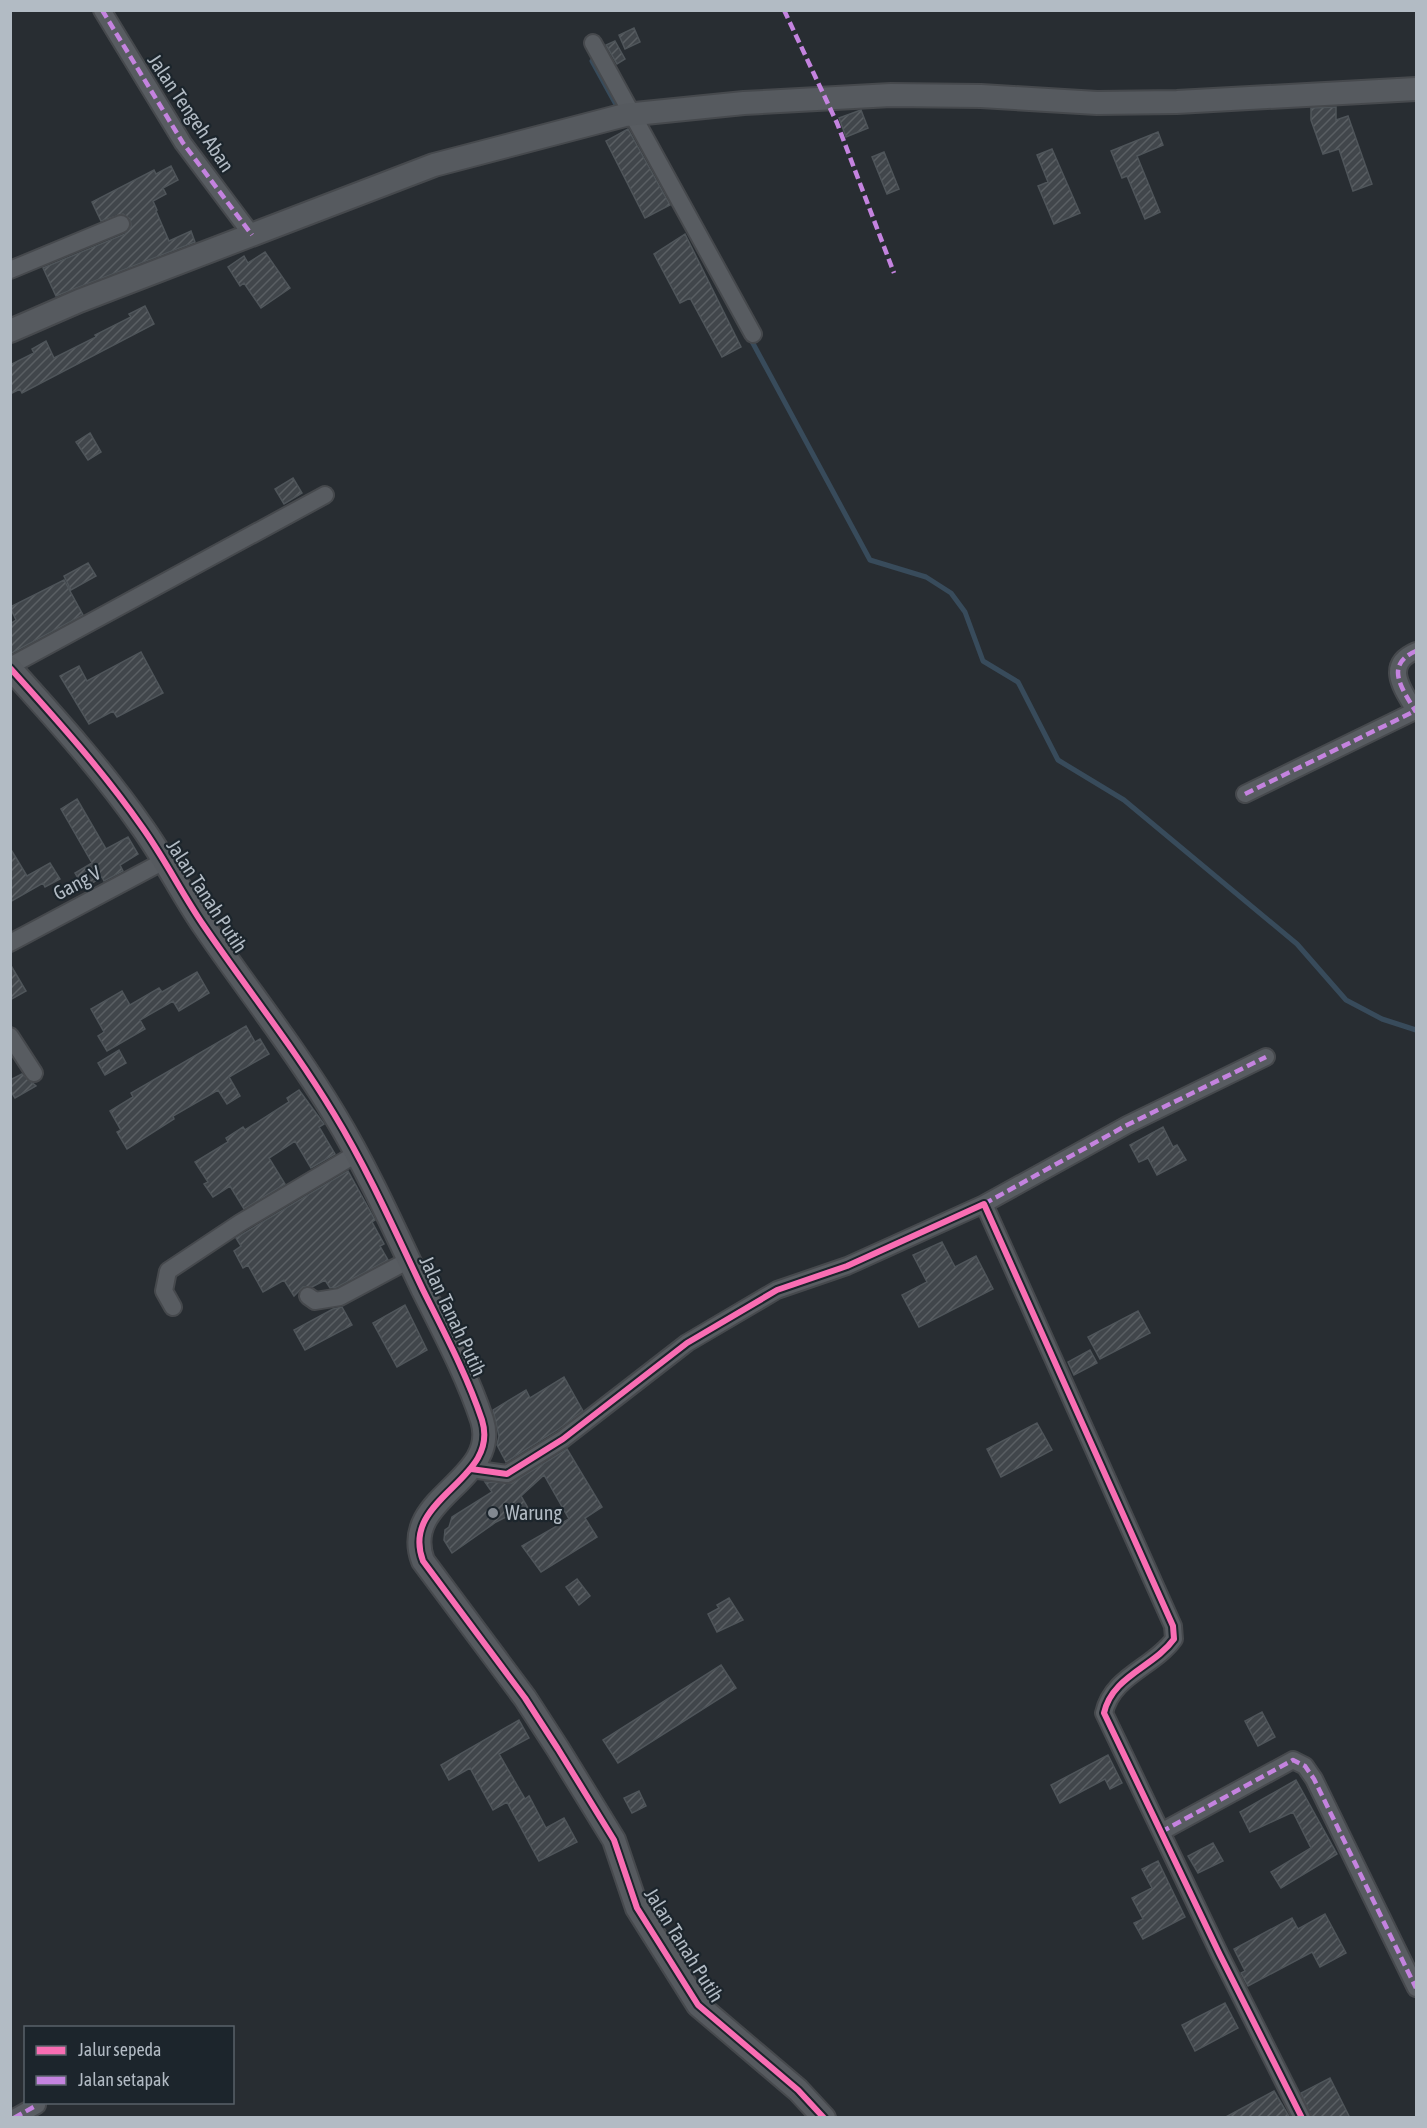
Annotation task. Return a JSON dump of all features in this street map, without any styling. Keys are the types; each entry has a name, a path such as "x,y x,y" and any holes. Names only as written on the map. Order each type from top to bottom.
{"street":[{"name":"Jalan Tengeh Aban","path":"102,10 183,143 252,235"},
{"path":"593,43 622,116 753,334"},
{"path":"10,331 79,301 434,165 622,116 744,103 891,95 981,96 1097,103 1176,102 1416,89"},
{"path":"10,270 121,224"},
{"path":"10,667 325,495"},
{"path":"1245,794 1416,712 1399,680 1397,669 1407,654 1416,651"},
{"name":"Jalan Tanah Putih","path":"10,667 112,786 164,861 203,925 281,1031 356,1154 409,1260 482,1420 484,1442 482,1451 471,1468 436,1503 422,1527 418,1540 423,1561 525,1698 558,1749 614,1840 637,1908 698,2005 798,2090 824,2118"},
{"name":"Gang V","path":"10,943 164,861"},
{"path":"10,1036 34,1073"},
{"path":"471,1468 507,1474 563,1439 687,1343 777,1290 848,1266 984,1204 1127,1125 1266,1057"},
{"path":"173,1307 164,1291 168,1271 240,1223 356,1154"},
{"path":"984,1204 1173,1626 1174,1639 1166,1650 1138,1669 1110,1694 1104,1713 1302,2118"},
{"path":"308,1296 315,1301 340,1297 409,1260"},
{"path":"1161,1832 1293,1760 1305,1766 1314,1779 1416,1988"},
{"path":"14,2118 37,2105"}],"building":[{"path":"634,28 640,42 625,49 619,35"},
{"path":"615,41 625,59 617,64 606,45"},
{"path":"1336,107 1336,120 1348,116 1372,184 1353,191 1339,149 1323,154 1311,120 1311,108"},
{"path":"861,110 868,128 846,137 839,118"},
{"path":"628,129 670,205 645,218 606,141"},
{"path":"1158,132 1163,145 1137,156 1160,212 1145,219 1127,176 1122,178 1111,151"},
{"path":"1052,149 1080,213 1054,224 1038,186 1048,182 1037,155"},
{"path":"884,152 899,189 887,194 872,157"},
{"path":"171,166 178,180 163,188 166,194 153,201 156,211 169,241 191,231 195,242 56,296 43,268 125,234 131,226 130,219 123,214 101,221 92,202 154,170 156,174"},
{"path":"685,234 741,347 722,357 690,298 680,303 654,254"},
{"path":"265,252 290,288 261,308 244,283 240,286 228,267 244,256 248,263"},
{"path":"145,306 154,324 22,393 20,389 10,394 10,365 34,353 32,349 46,341 54,358 131,317 129,314"},
{"path":"90,433 101,452 88,460 76,442"},
{"path":"293,478 302,493 284,504 275,489"},
{"path":"88,563 96,576 71,590 64,576"},
{"path":"64,580 83,615 10,654 10,624 16,620 10,607"},
{"path":"141,652 163,693 117,717 113,711 89,724 60,676 79,666 87,681"},
{"path":"77,799 106,849 128,837 138,854 120,865 123,871 104,881 102,877 84,888 75,873 92,863 61,809"},
{"path":"10,848 27,876 50,863 60,879 45,887 43,883 10,902"},
{"path":"10,964 26,991 10,1000"},
{"path":"197,972 209,993 179,1011 173,1001 140,1020 145,1029 107,1051 98,1036 104,1032 91,1009 122,991 130,1005 159,988 162,992"},
{"path":"246,1026 255,1042 260,1039 269,1054 229,1077 240,1096 227,1104 218,1090 173,1116 174,1119 127,1149 117,1132 121,1130 110,1111 133,1097 131,1093"},
{"path":"119,1050 126,1063 105,1075 98,1063"},
{"path":"22,1074 36,1086 15,1098 10,1090 10,1080"},
{"path":"299,1090 324,1124 319,1127 335,1154 311,1168 295,1141 269,1158 285,1184 244,1209 230,1186 213,1197 204,1184 208,1182 195,1162 228,1142 226,1138 243,1127 245,1130 289,1102 287,1098"},
{"path":"1163,1127 1173,1147 1177,1145 1186,1160 1157,1175 1148,1158 1139,1162 1130,1145"},
{"path":"348,1171 375,1220 372,1222 384,1244 380,1246 388,1260 337,1287 330,1288 325,1280 312,1287 303,1287 294,1296 284,1280 263,1292 248,1265 243,1268 234,1251 241,1246 236,1238"},
{"path":"942,1242 955,1267 976,1256 993,1289 919,1327 902,1295 927,1282 913,1255"},
{"path":"405,1305 427,1350 397,1367 373,1323"},
{"path":"342,1307 352,1325 305,1350 294,1330 333,1309"},
{"path":"1138,1311 1150,1333 1100,1359 1088,1337"},
{"path":"1090,1350 1097,1363 1074,1375 1068,1362"},
{"path":"564,1377 583,1411 506,1462 497,1445 499,1436 493,1410 526,1390 530,1398"},
{"path":"1037,1423 1052,1450 1001,1477 987,1449"},
{"path":"567,1449 602,1507 585,1518 597,1537 541,1572 522,1546 569,1519 544,1475 521,1496 528,1508 510,1520 508,1516 496,1522 452,1553 444,1540 445,1530 449,1527 452,1517 492,1492 485,1482 512,1483"},
{"path":"577,1579 590,1596 579,1605 566,1587"},
{"path":"729,1598 743,1620 717,1632 708,1614 719,1608 717,1605"},
{"path":"721,1665 736,1688 618,1763 603,1740"},
{"path":"1262,1712 1275,1737 1258,1746 1245,1721"},
{"path":"519,1720 529,1738 499,1754 525,1799 529,1796 546,1828 564,1818 577,1842 539,1861 507,1802 493,1810 470,1768 449,1780 441,1765"},
{"path":"1108,1755 1122,1783 1110,1789 1105,1779 1060,1803 1051,1785"},
{"path":"1296,1780 1337,1854 1281,1888 1271,1872 1311,1848 1293,1812 1250,1832 1240,1812"},
{"path":"639,1791 646,1806 632,1813 624,1798"},
{"path":"1213,1843 1223,1861 1198,1873 1188,1856"},
{"path":"1158,1861 1185,1917 1143,1939 1134,1923 1143,1919 1132,1898 1152,1888 1142,1869"},
{"path":"1325,1914 1346,1953 1320,1967 1312,1952 1248,1986 1241,1973 1245,1971 1234,1949 1292,1918 1298,1929"},
{"path":"1225,2003 1238,2028 1195,2051 1182,2025"},
{"path":"1330,2078 1350,2118 1312,2118 1301,2093"},
{"path":"1274,2091 1290,2118 1224,2118"}],"waterway":[{"path":"592,61 619,110"},
{"path":"749,336 870,560 926,577 951,593 965,612 983,661 1018,682 1058,760 1124,800 1297,944 1346,1000 1382,1019 1416,1030"}],"marked path":[{"path":"102,10 183,143 252,235"},
{"path":"784,10 837,123 894,273"},
{"path":"1416,651 1400,663 1398,671 1402,687 1416,712"},
{"path":"1245,794 1415,711"},
{"path":"984,1204 1127,1125 1266,1057"},
{"path":"1161,1832 1293,1760 1305,1766 1314,1779 1416,1988"},
{"path":"14,2118 37,2105"}],"cycle path":[{"path":"10,668 79,746 127,806 204,926 319,1090 370,1179 455,1354 482,1420 484,1441 477,1459 465,1475 436,1504 425,1521 419,1539 423,1561 525,1698 558,1749 614,1840 637,1908 698,2005 798,2090 824,2118"},
{"path":"471,1469 507,1474 563,1439 687,1343 777,1290 847,1266 984,1204 1173,1626 1174,1639 1166,1649 1124,1681 1108,1700 1104,1713 1220,1955 1302,2118"}],"place":[{"name":"Warung","path":"493,1513"}]}
